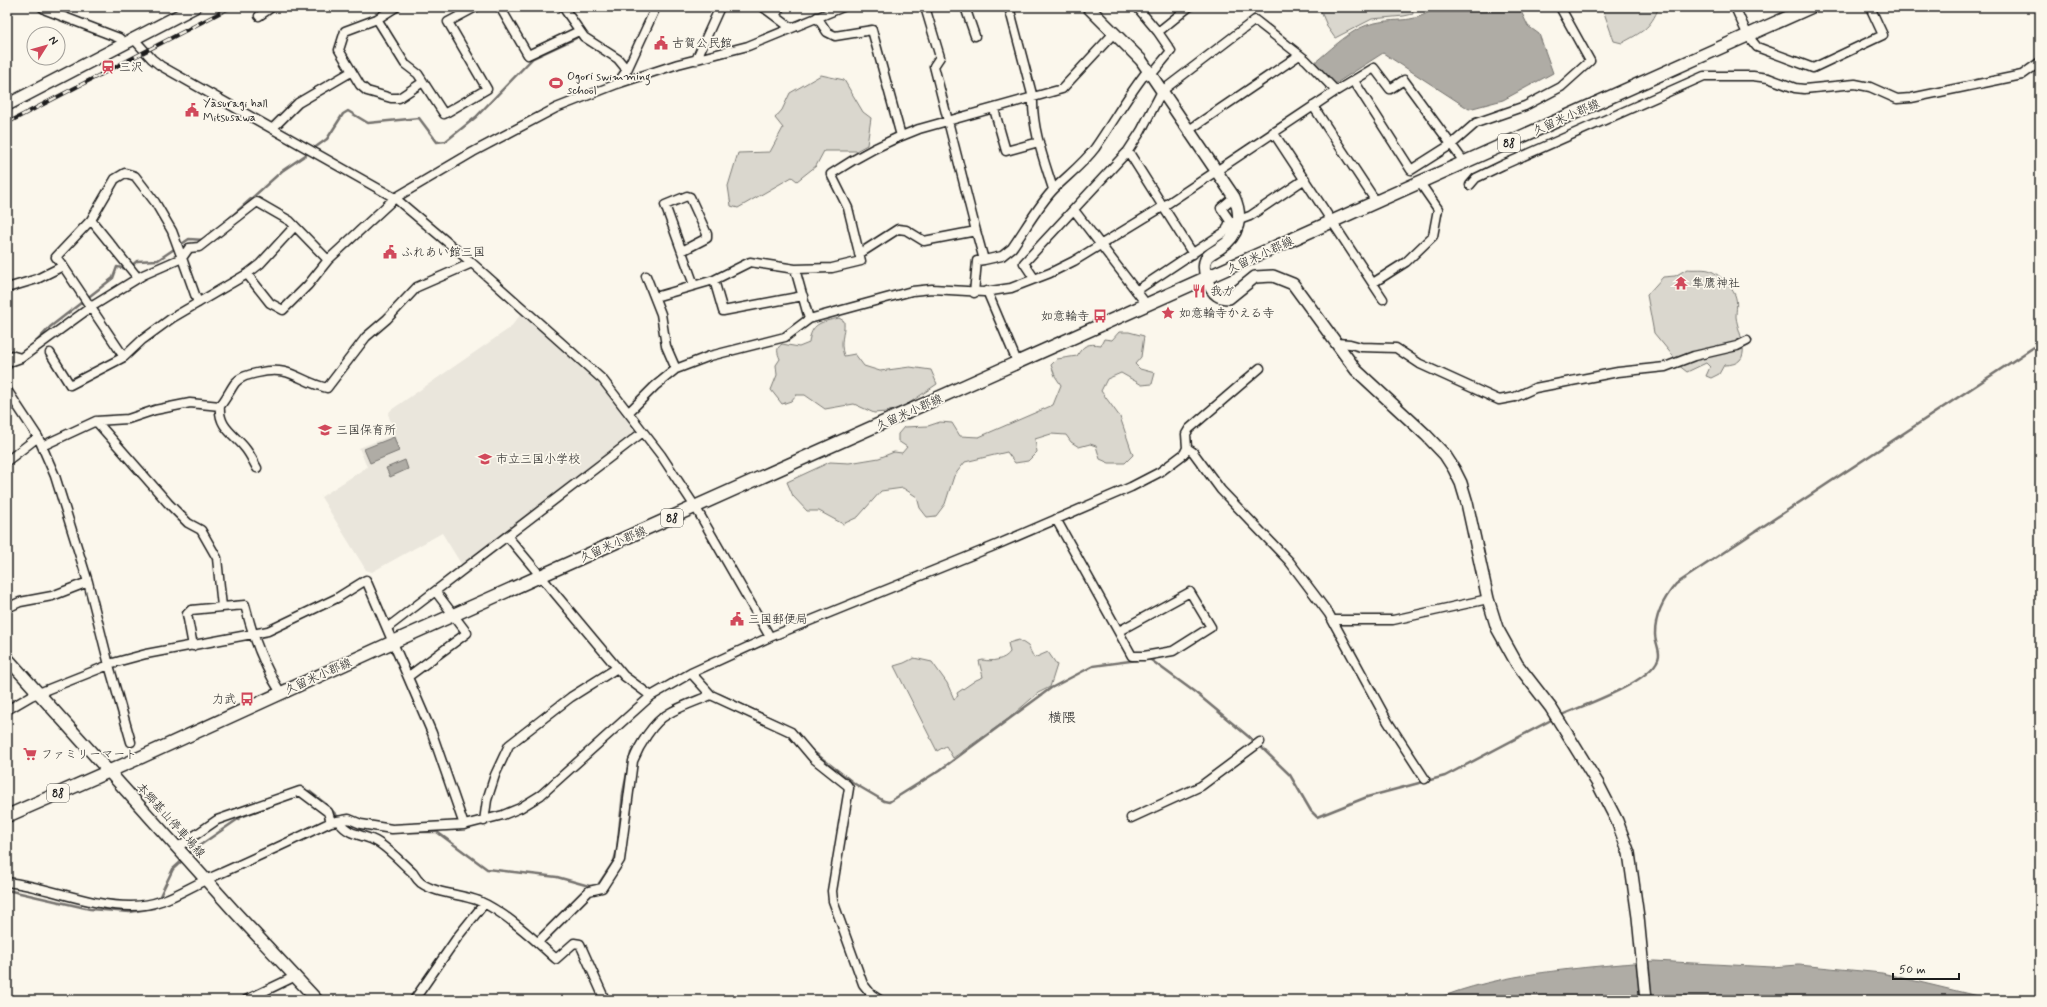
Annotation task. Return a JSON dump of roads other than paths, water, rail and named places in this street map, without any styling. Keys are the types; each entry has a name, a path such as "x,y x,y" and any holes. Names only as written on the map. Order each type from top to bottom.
{"main road":[{"name":"久留米小郡線","path":"7,816 393,642 455,616 1018,364 1811,7"}],"street":[{"path":"42,7 46,10 129,41 161,66 395,198 472,263 603,380 629,412 696,508 770,637"},
{"path":"259,16 272,7"},
{"path":"396,7 377,19 345,31 339,50 351,72 360,85 367,91 391,98 399,98 423,82"},
{"path":"377,19 405,64 418,74 444,114 487,89 448,22 476,7"},
{"path":"500,7 528,55 579,31"},
{"path":"563,7 579,31 591,42 605,49 618,59 627,70"},
{"path":"696,60 720,7"},
{"path":"764,7 791,28"},
{"path":"775,16 780,7"},
{"path":"247,274 270,303 283,310 308,285 328,260 395,198 473,152 556,108 617,84 678,64 748,46 843,7"},
{"path":"925,7 940,57 934,66 984,260"},
{"path":"965,7 975,36"},
{"path":"1009,7 1032,98 1032,108 1039,142 1053,189"},
{"path":"1088,7 1141,60 1234,197 1239,208 1239,220 1231,240 1206,259 1207,279 1213,291 1223,298 1229,298 1255,277 1273,276 1293,284 1356,370 1445,455 1454,469 1461,482 1467,504 1488,599 1497,628 1517,664 1551,708 1598,784 1617,821 1629,853 1638,917 1646,1000"},
{"path":"974,293 977,261 1008,253 1053,189 1087,158 1112,125 1129,93 1171,51 1158,32 1137,7"},
{"path":"1158,32 1189,7"},
{"path":"1354,81 1411,170 1452,144 1476,123 1525,106 1561,87 1590,61 1560,7"},
{"path":"1735,7 1748,36 1757,47 1813,68 1883,35 1870,7"},
{"path":"7,105 188,9"},
{"path":"617,84 627,70 653,9"},
{"path":"817,17 827,32 834,36 872,30 901,136"},
{"path":"1034,278 1024,263 1128,152 1162,91 1255,20 1298,56 1306,60 1336,92"},
{"path":"655,297 714,280 750,262 795,269 832,268 861,261 848,208 831,174 844,165 901,136 1062,89 1114,33"},
{"path":"1189,130 1298,56"},
{"path":"1470,185 1476,178 1503,165 1704,76 1752,76 1768,78 1794,88 1804,89 1855,84 1870,87 1897,99 1912,98 2022,75 2040,62"},
{"path":"629,412 655,386 676,369 710,356 785,337 809,319 912,291 932,289 974,293 1011,288 1050,273 1164,206 1273,132 1374,68 1390,89 1404,80 1464,162"},
{"path":"273,128 298,103 351,72"},
{"path":"1313,106 1377,203"},
{"path":"994,109 1006,151 1039,142"},
{"path":"1273,132 1383,299"},
{"path":"1128,152 1194,254"},
{"path":"124,357 56,257 91,220 115,179 125,173 135,176 155,202 172,231 198,304"},
{"path":"1239,220 1250,216 1305,179"},
{"path":"1372,283 1406,262 1433,236 1438,209 1420,183"},
{"path":"682,251 707,238 707,234 690,197 687,196 665,206 694,286"},
{"path":"1136,291 1194,254 1226,231 1230,221 1221,208 1234,197"},
{"path":"7,363 21,358 91,307 138,278 182,258 189,248 199,247 257,202 290,221 328,260"},
{"path":"1074,210 1147,305"},
{"path":"91,220 138,278"},
{"path":"50,353 70,385 124,357 142,340 172,318 247,274 260,264 295,226"},
{"path":"859,254 898,229 906,230 924,241 976,231"},
{"path":"257,468 246,448 221,423 219,414 220,406 236,383 244,376 268,370 283,370 314,385 328,388 366,337 387,319 417,287 472,263"},
{"path":"7,288 37,279 63,266"},
{"path":"795,269 809,319"},
{"path":"646,276 661,314 666,346 676,369"},
{"path":"714,280 723,311 803,296"},
{"path":"987,291 1018,364"},
{"path":"1337,343 1361,347 1396,348 1420,364 1499,400 1515,397 1535,388 1618,372 1665,367 1694,356 1737,346 1747,341"},
{"path":"7,354 21,358"},
{"path":"7,882 31,886 97,904 132,906 166,901 206,880 335,822 349,819 361,824 392,829 464,825 484,821 520,808 541,795 651,696 691,673 770,637 1131,487 1160,472 1184,454 1187,448 1186,434 1189,429 1260,368"},
{"path":"7,390 38,437 55,476 88,582 109,665 131,742"},
{"path":"42,446 96,421 128,419 155,410 190,403 220,406"},
{"path":"96,421 168,503 188,523 201,530 217,558 222,607"},
{"path":"387,628 508,537 643,432"},
{"path":"7,461 38,437"},
{"path":"1187,448 1193,452 1221,490 1289,561 1334,620 1388,722 1425,779"},
{"path":"1056,519 1132,656 1144,656 1173,651 1210,627 1190,592 1119,631"},
{"path":"508,537 540,577 586,628 624,676 651,696"},
{"path":"7,710 39,693 109,665 146,654 252,635 268,630 314,609 366,580 409,676 432,733 464,825"},
{"path":"7,608 20,602 52,596 88,582"},
{"path":"409,676 467,633 436,592"},
{"path":"1334,620 1393,620 1488,599"},
{"path":"193,646 187,614 191,610 245,605 252,635 263,663 281,693"},
{"name":"本郷基山停車場線","path":"7,658 206,880 317,1000"},
{"path":"484,821 487,800 493,781 510,745 570,697 617,668"},
{"path":"691,673 711,695 791,732 813,758 848,785 849,788 832,891 833,901 863,984 871,994 880,1000"},
{"path":"538,942 589,891 602,888 620,860 633,762 637,752 658,721 668,714 711,695"},
{"path":"1131,818 1201,786 1260,742"},
{"path":"178,847 217,820 300,791 328,812 335,822 344,829 352,834 374,840 383,845 420,883 440,891 484,904 538,942 556,959 574,943 580,944 605,1000"},
{"path":"414,1000 459,935 484,904"},
{"path":"249,999 296,976"}],"waterway":[{"path":"313,149 327,139 343,114 348,111 368,123 419,118 437,142 446,141 476,117 533,58 576,38"},
{"path":"223,224 282,171 310,152"},
{"path":"34,344 50,327 113,278 117,267 128,269 137,261 158,260 189,239 204,240"},
{"path":"1559,716 1616,692 1646,674 1655,665 1659,655 1655,637 1655,627 1658,614 1664,601 1676,584 2040,343"},
{"path":"7,371 16,363"},
{"path":"810,749 855,784 884,801 889,802 940,770 1051,688 1093,666 1145,659 1151,660 1196,693 1261,747 1290,775 1311,811 1317,817 1367,797 1445,776 1555,718"},
{"path":"719,694 781,723"},
{"path":"389,832 437,832 487,869 557,877 589,886 598,885 614,861 617,850 623,793 631,753 639,740"},
{"path":"305,792 309,791 327,805 340,819"},
{"path":"188,855 241,817 272,805"},
{"path":"346,823 356,826"},
{"path":"158,900 173,869 184,859"},
{"path":"7,890 90,909 130,912 154,908 156,904"}],"railway":[{"path":"7,123 231,7"}],"place":[{"name":"古賀公民館","path":"661,43"},
{"name":"三沢","path":"108,67"},
{"name":"Ogori swimming school","path":"556,83"},
{"name":"Yasuragi hall Mitsusawa","path":"192,110"},
{"name":"ふれあい館三国","path":"390,252"},
{"name":"隼鷹神社","path":"1681,283"},
{"name":"我ガ","path":"1199,291"},
{"name":"如意輪寺かえる寺","path":"1168,313"},
{"name":"如意輪寺","path":"1100,316"},
{"name":"三国保育所","path":"325,430"},
{"name":"市立三国小学校","path":"485,459"},
{"name":"三国郵便局","path":"737,619"},
{"name":"力武","path":"247,699"},
{"name":"ファミリーマート","path":"30,754"}],"district":[{"name":"横隈","path":"1062,717"}]}
